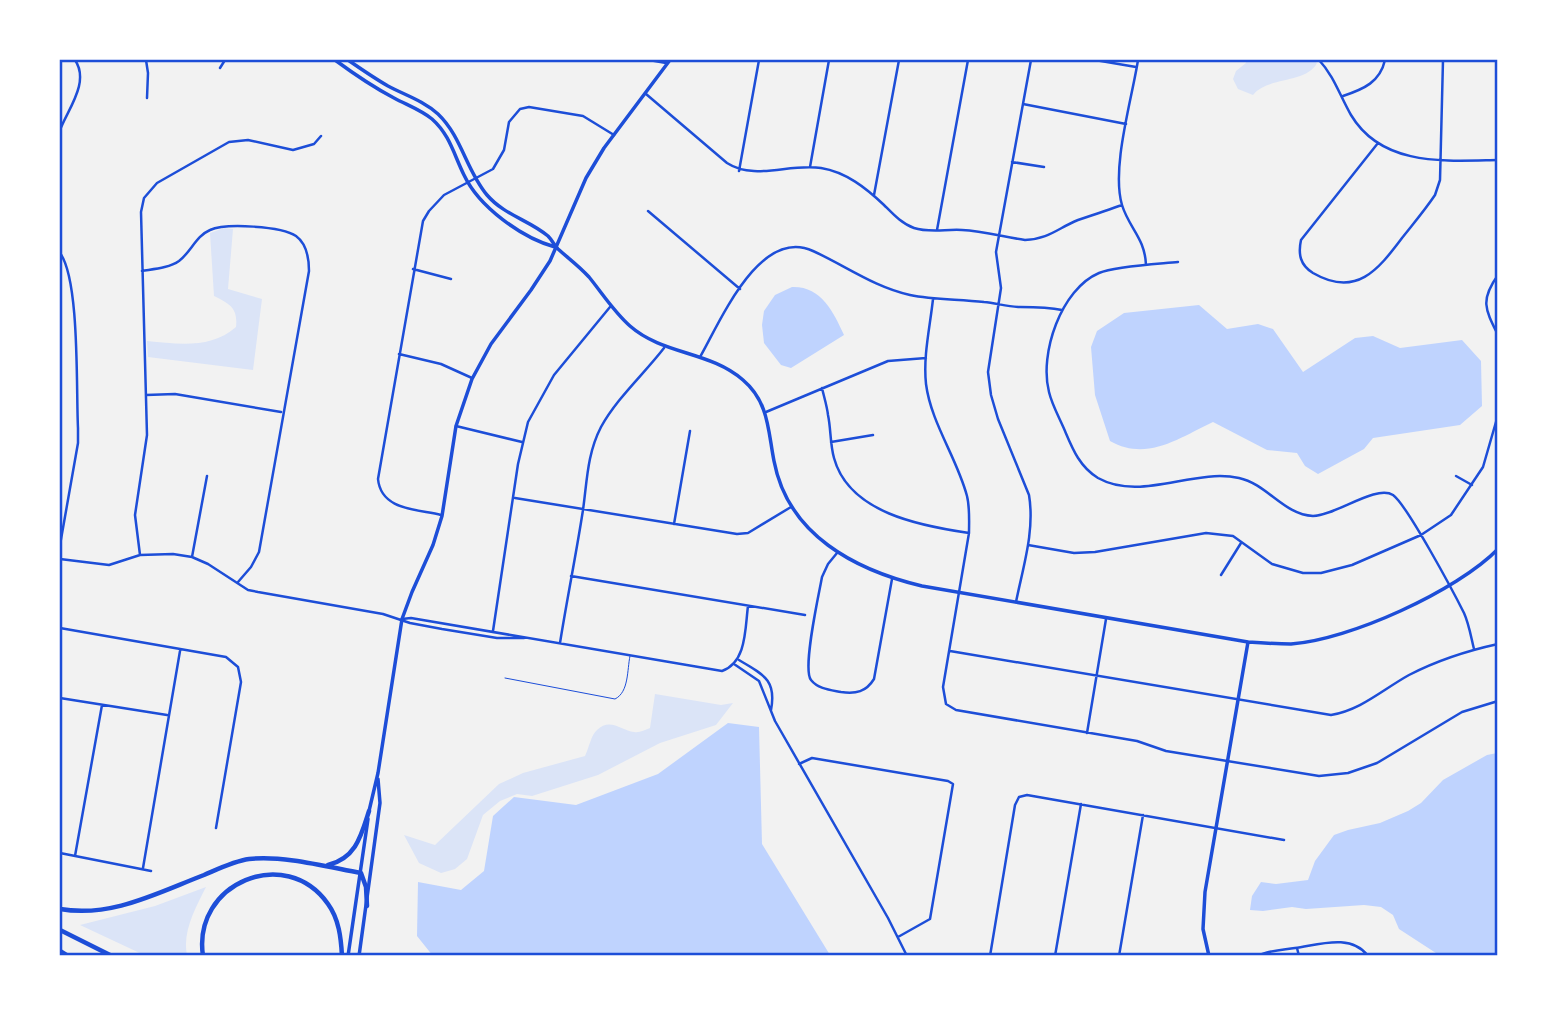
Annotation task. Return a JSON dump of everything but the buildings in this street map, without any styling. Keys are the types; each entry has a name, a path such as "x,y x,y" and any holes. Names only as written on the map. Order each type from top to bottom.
{"highway":[{"path":"321,866 339,862 354,851 369,811"},
{"path":"60,909 100,910 128,905 248,859 269,859 361,873 365,878 367,906"},
{"path":"203,956 201,944 204,926 213,905 227,889 240,881 268,874 301,880 328,903 335,916 342,956"},
{"path":"60,930 112,956"},
{"path":"60,951 68,956"}],"street":[{"path":"60,130 80,80 75,60"},
{"path":"146,60 147,98"},
{"path":"220,68 225,60"},
{"path":"335,60 366,82 431,118 449,139 467,183 487,207 506,222 556,248"},
{"path":"348,60 439,115 457,137 475,178 496,204 549,237 556,248 583,271 630,326 664,348 725,367 744,380 766,412 774,462 791,507 815,535 837,553 870,571 892,579 960,593 1248,642 1291,644 1337,635 1449,588 1497,550"},
{"path":"649,60 669,61"},
{"path":"739,170 759,60"},
{"path":"810,167 830,60"},
{"path":"874,195 899,60"},
{"path":"937,230 968,60"},
{"path":"1016,602 1032,519 1029,495 998,419 988,372 1001,288 996,252 1031,60"},
{"path":"1095,60 1137,67"},
{"path":"1138,60 1118,181 1122,205 1146,252 1146,265"},
{"path":"1318,60 1333,77 1352,117 1378,143 1408,157 1440,162 1497,160"},
{"path":"1342,96 1370,85 1381,73 1385,60"},
{"path":"1378,143 1301,240 1301,261 1320,277 1346,282 1358,280 1380,267 1435,195 1440,180 1443,60"},
{"path":"348,956 369,811 378,774 402,619 442,516 456,426 472,379 486,351 531,290 556,248 586,178 669,61"},
{"path":"646,94 727,163 739,170 753,172 810,167 845,175 874,195 901,222 913,228 965,230 1025,240 1048,237 1076,221 1122,205"},
{"path":"1023,104 1127,124"},
{"path":"442,516 394,504 383,496 378,479 420,230 429,211 444,195 493,169 504,150 506,129 520,109 530,107 583,116 614,135"},
{"path":"140,555 135,515 146,453 141,212 145,198 157,183 229,142 248,140 293,150 314,144 321,136"},
{"path":"1012,162 1044,167"},
{"path":"60,168 60,196"},
{"path":"648,211 740,289"},
{"path":"142,271 170,266 180,260 208,231 224,226 286,231 296,236 309,258 309,271 259,552 238,582"},
{"path":"700,358 752,271 765,258 780,250 797,247 809,249 876,285 909,295 1021,307 1043,306 1062,310"},
{"path":"60,253 65,260 72,288 78,428 78,443 60,545"},
{"path":"1178,262 1100,272 1080,286 1062,310 1051,339 1047,370 1048,391 1074,453 1082,465 1096,477 1109,483 1130,487 1211,477 1237,478 1267,491 1289,509 1312,516 1326,514 1378,493 1388,492 1396,497 1421,535 1465,615 1474,649"},
{"path":"413,270 451,279"},
{"path":"1497,275 1490,286 1485,306 1497,335"},
{"path":"933,299 926,358 926,386 967,498 970,533 943,687 946,704 956,710 1137,741 1166,751 1319,776 1348,773 1377,762 1462,712 1497,701"},
{"path":"497,638 493,631 528,422 554,375 611,306"},
{"path":"560,643 583,509 586,472 593,446 601,426 664,348"},
{"path":"399,354 441,364 472,379"},
{"path":"766,412 888,361 926,358"},
{"path":"822,388 829,415 834,459 842,475 861,496 896,517 921,525 970,533"},
{"path":"146,395 175,394 282,413"},
{"path":"1028,545 1074,552 1095,552 1206,533 1223,534 1233,536 1272,564 1303,573 1321,573 1352,565 1421,535 1451,514 1483,467 1497,415"},
{"path":"456,426 523,442"},
{"path":"674,524 690,430"},
{"path":"831,442 873,435"},
{"path":"192,557 207,476"},
{"path":"1456,476 1472,485"},
{"path":"515,498 737,534 748,533 791,507"},
{"path":"1221,575 1241,542"},
{"path":"837,553 822,577 807,666 810,679 821,688 852,694 867,689 874,679 892,579"},
{"path":"60,559 109,565 140,555 173,554 192,557 222,571 248,590 402,619 410,623 497,638 524,638"},
{"path":"571,576 805,615"},
{"path":"402,619 411,618 493,631 714,671 729,668 738,660 748,606"},
{"path":"1087,733 1107,617"},
{"path":"60,628 226,657 238,667 241,682 216,828"},
{"path":"1209,956 1202,912 1248,642"},
{"path":"950,651 1331,715 1348,713 1438,660 1497,644"},
{"path":"143,868 180,649"},
{"path":"738,660 770,682 773,689 771,710"},
{"path":"734,664 759,681 775,722 898,937 906,956"},
{"path":"60,698 168,715"},
{"path":"75,856 102,705"},
{"path":"799,764 812,758 953,784 930,919 898,937"},
{"path":"359,956 380,803 378,774"},
{"path":"990,956 1015,805 1019,797 1027,795 1284,840"},
{"path":"1055,956 1081,804"},
{"path":"1119,956 1143,815"},
{"path":"60,853 151,871"},
{"path":"1258,956 1339,942 1355,945 1368,956"},
{"path":"1297,948 1299,956"}],"lane":[{"path":"505,678 615,699 624,689 630,656"}],"shaded area":[{"path":"1245,60 1314,60 1317,63 1312,70 1304,74 1268,85 1253,95 1238,89 1233,79 1236,71 1246,63"},
{"path":"224,228 233,229 228,289 262,299 253,370 148,357 147,341 183,344 205,342 236,327 236,315 232,307 214,296 210,233"},
{"path":"655,694 721,705 733,703 716,725 660,743 598,775 532,796 517,794 500,801 483,815 467,859 455,869 441,873 419,863 404,835 435,845 499,784 523,773 585,756 593,735 602,726 611,725 636,732 650,728"},
{"path":"206,887 188,929 187,955 144,955 80,925 155,906"}],"water":[{"path":"792,287 818,295 830,309 844,335 791,368 781,365 764,343 762,325 764,311 775,295"},
{"path":"1199,305 1227,329 1258,324 1273,329 1303,372 1355,338 1373,336 1400,348 1462,340 1481,361 1482,406 1460,425 1373,438 1364,449 1318,474 1305,466 1297,453 1267,450 1213,422 1175,441 1150,448 1124,447 1110,441 1095,395 1091,347 1097,331 1124,313"},
{"path":"728,723 759,727 762,844 830,955 433,956 417,936 418,882 461,890 484,871 493,816 514,797 576,805 658,774"},
{"path":"1497,753 1497,955 1439,955 1399,929 1393,915 1381,907 1364,905 1250,910 1252,896 1261,882 1276,884 1308,880 1315,861 1334,835 1380,823 1408,811 1421,803 1443,780 1487,755"}]}
